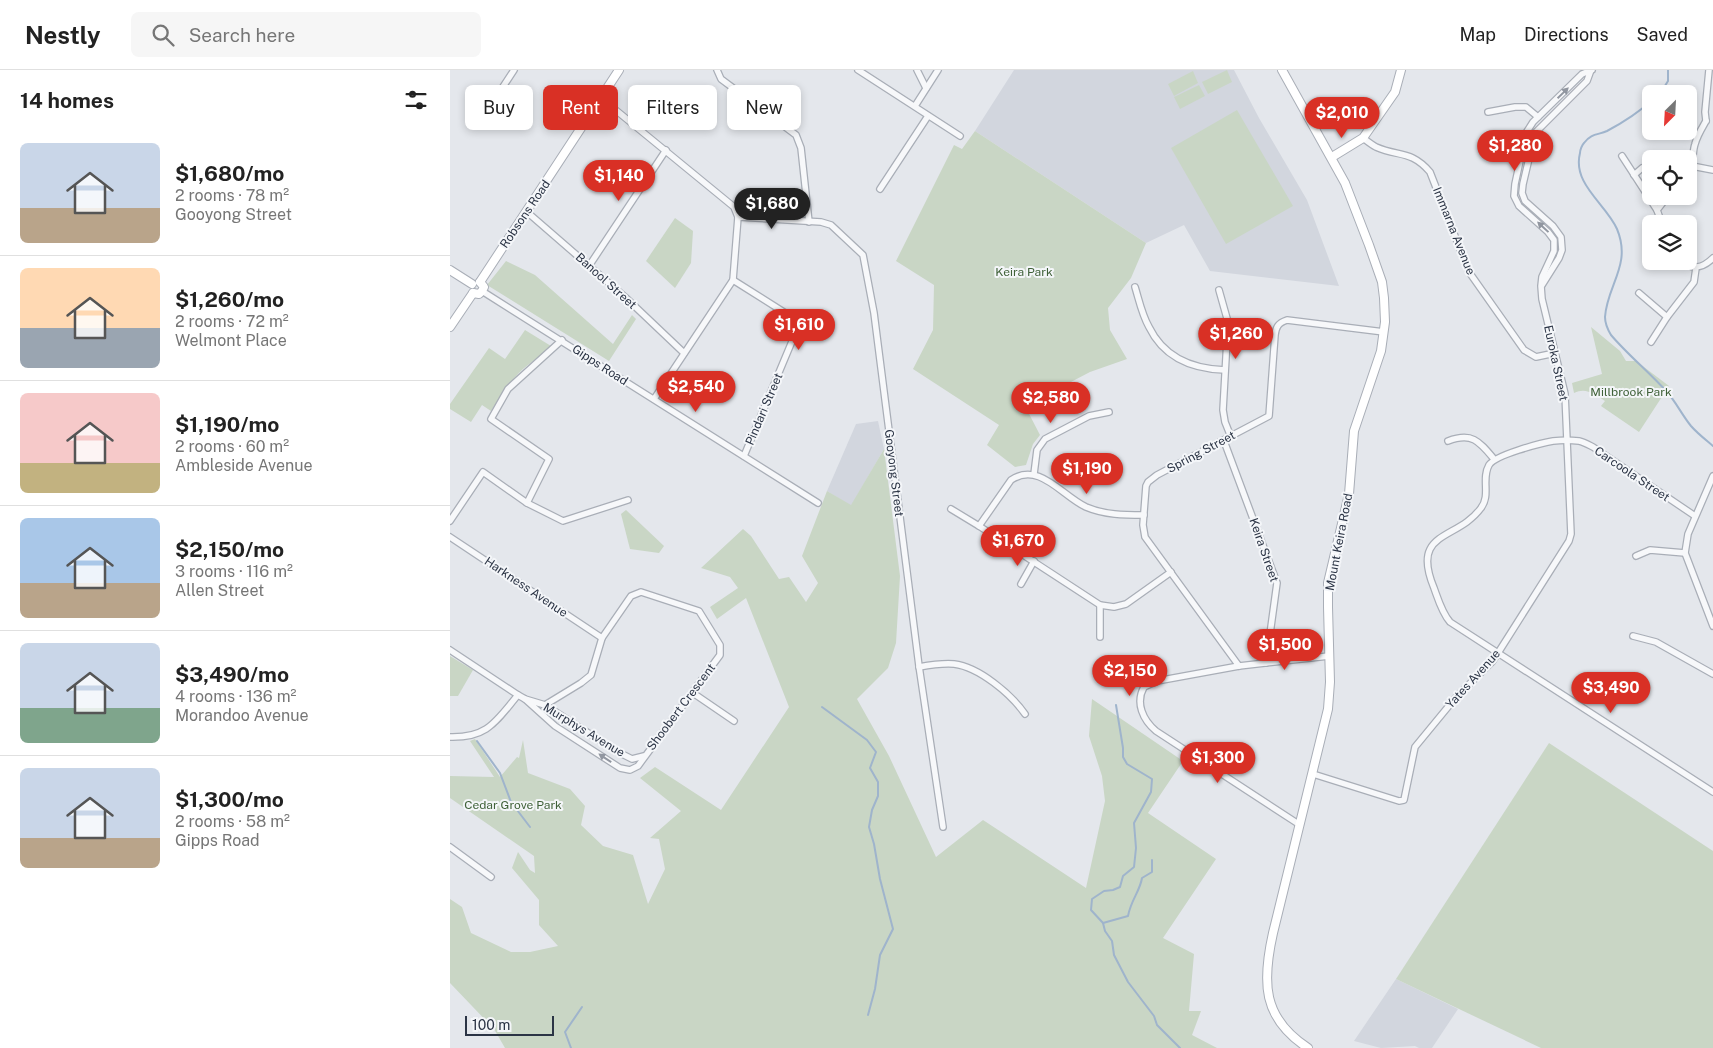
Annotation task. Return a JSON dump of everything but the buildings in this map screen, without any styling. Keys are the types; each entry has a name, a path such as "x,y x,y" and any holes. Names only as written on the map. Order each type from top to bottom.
{"main road":[{"name":"Robsons Road","path":"609,85 619,70"},
{"name":"Mount Keira Road","path":"1282,70 1345,183 1370,245 1382,282 1385,304 1384,332 1376,367 1352,440 1349,494 1328,583 1330,682 1328,710 1270,947 1266,977 1268,999 1277,1018 1289,1034 1308,1048"},
{"path":"1332,157 1363,138 1395,92 1401,70"},
{"name":"Robsons Road","path":"480,282 580,130"},
{"path":"450,270 472,284"},
{"path":"476,281 480,282 484,287 482,291 479,294 473,293 470,289 472,284 476,281"},
{"path":"450,327 473,293"}],"street":[{"path":"504,85 514,70"},
{"path":"718,70 721,79 796,135 801,148 809,222"},
{"path":"858,70 960,136"},
{"path":"917,70 926,88"},
{"path":"915,106 938,70"},
{"name":"Euroka Street","path":"1567,440 1565,394 1542,299 1541,286 1542,277 1554,251 1554,240 1548,232 1519,206 1514,196 1526,133 1538,117 1582,74 1592,70"},
{"name":"Euroka Street","path":"1541,286 1559,258 1562,250 1561,236 1553,226 1525,201 1522,193 1529,158 1535,133 1587,81 1592,70"},
{"path":"1693,150 1706,121 1705,112 1709,70"},
{"path":"1488,112 1526,107 1538,117"},
{"path":"618,112 734,207 738,217 732,280 654,399"},
{"path":"880,189 928,116"},
{"path":"1706,121 1713,121"},
{"name":"Immarna Avenue","path":"1363,138 1376,147 1411,156 1422,162 1430,172 1468,272 1524,350 1536,357 1555,353"},
{"path":"589,266 666,150"},
{"path":"1622,156 1659,215"},
{"path":"1634,175 1642,168"},
{"path":"1697,169 1713,170"},
{"path":"1657,210 1661,205"},
{"name":"Banool Street","path":"527,212 684,353"},
{"name":"Gooyong Street","path":"738,217 822,222 831,225 863,255 874,313 919,666 943,827"},
{"path":"1697,268 1704,266 1713,258"},
{"path":"1651,342 1667,316 1694,282 1696,270"},
{"name":"Pindari Street","path":"732,280 790,316 798,327 744,456"},
{"path":"1135,287 1148,326 1165,350 1179,359 1198,367 1225,370"},
{"path":"1219,290 1228,322 1223,410 1231,437"},
{"name":"Gipps Road","path":"482,291 818,503"},
{"path":"1639,293 1667,316"},
{"name":"Spring Street","path":"1239,666 1145,537 1143,529 1146,486 1151,479 1224,441 1270,414 1275,335 1276,329 1281,322 1286,320 1384,332"},
{"path":"527,503 549,459 491,419 508,389 562,340"},
{"path":"1034,474 1038,450 1045,439 1089,416 1109,412"},
{"path":"1448,441 1461,437 1472,438 1481,444 1494,459"},
{"path":"1567,440 1545,442 1494,459 1489,465 1486,475 1486,496 1483,505 1471,518 1434,543 1428,552 1427,569 1446,617 1498,653 1713,792"},
{"name":"Carcoola Street","path":"1567,440 1581,441 1593,447 1695,516"},
{"name":"Yates Avenue","path":"1313,774 1399,801 1403,801 1406,798 1415,747 1457,696 1492,662 1570,541 1567,440"},
{"name":"Keira Street","path":"1224,441 1277,583 1266,663"},
{"path":"450,522 484,472 527,503 563,521 628,500"},
{"path":"980,526 1011,480 1023,474 1034,474 1043,478 1086,506 1112,515 1144,515"},
{"path":"1713,476 1688,534 1685,553 1713,626"},
{"path":"951,509 1100,605 1114,607 1126,604 1171,572"},
{"name":"Harkness Avenue","path":"450,537 602,638"},
{"path":"1636,556 1650,550 1685,553"},
{"path":"1021,584 1034,561"},
{"name":"Shoobert Crescent","path":"545,705 591,675 602,638 630,596 641,592 699,611 720,645 720,655 644,756"},
{"path":"1100,605 1100,637"},
{"path":"1633,636 1656,642 1713,674"},
{"name":"Murphys Avenue","path":"450,650 525,699 555,726 620,768 630,770 638,766 644,756"},
{"path":"1300,825 1150,726 1140,706 1140,696 1144,687 1157,681 1239,666 1329,656"},
{"path":"919,666 954,664 973,670 1012,697 1025,714"},
{"path":"693,693 734,721"},
{"path":"450,737 482,733 494,724 518,695"},
{"name":"Murphys Avenue","path":"525,699 545,705 632,759 644,756"},
{"path":"450,847 491,878"}],"shaded area":[{"path":"1014,70 1234,70 1259,118 1307,200 1339,286 1210,271 1184,225 1146,243 975,131"},
{"path":"878,421 884,449 851,506 827,491 856,424"},
{"path":"1396,979 1458,1009 1432,1048 1419,1048 1415,1046 1381,1048 1354,1041"}],"green space":[{"path":"1227,70 1232,82 1208,94 1202,82"},
{"path":"1193,71 1198,83 1174,96 1168,84"},
{"path":"1199,85 1205,96 1180,109 1174,97"},
{"path":"1237,110 1293,206 1226,244 1171,148"},
{"name":"Keira Park","path":"975,131 1146,243 1131,278 1108,308 1110,330 1127,359 1090,372 1025,406 1040,435 1033,444 1026,465 1015,467 987,445 999,425 913,369 933,330 934,285 896,261 954,145 962,149"},
{"path":"675,218 693,231 691,263 675,288 646,261"},
{"path":"506,261 535,275 613,344 632,315 636,319 609,361 487,285"},
{"name":"Millbrook Park","path":"1591,327 1620,351 1626,361 1636,361 1669,386 1639,432 1601,406 1605,401 1597,396 1586,391 1574,393 1572,383 1602,374"},
{"path":"525,330 551,346 518,374 491,411 482,405 471,422 450,409 450,404 489,348 505,359"},
{"name":"Cedar Grove Park","path":"884,449 900,576 896,643 888,668 857,699 889,756 936,857 983,820 1086,888 1105,801 1102,776 1089,736 1092,699 1183,761 1148,813 1216,859 1163,938 1194,954 1189,1011 1201,1011 1192,1035 1217,1048 505,1048 494,1029 450,983 450,899 462,907 471,933 511,952 530,952 558,946 539,925 539,900 512,868 518,852 530,870 535,873 534,856 450,798 450,776 494,777 470,741 475,739 500,777 517,757 519,758 523,740 528,773 570,789 585,806 581,825 603,846 633,855 648,904 665,869 659,839 650,838 681,811 640,778 655,767 721,810 789,707 746,598 717,619 710,607 738,588 730,577 701,568 743,529 751,536 779,579 789,577 806,602 818,583 802,556 827,491 851,505"},
{"path":"626,510 664,546 659,553 630,549 621,514"},
{"path":"450,656 473,670 458,696 450,696"},
{"path":"1549,743 1713,851 1713,1048 1541,1048 1396,979"}],"waterway":[{"path":"1666,85 1668,81 1668,70"},
{"path":"1642,108 1607,131 1589,137 1580,150 1579,164 1585,184 1612,220 1621,242 1620,264 1605,317 1611,335 1667,392 1693,429 1713,446"},
{"path":"1116,705 1123,757 1127,764 1152,779 1151,792 1134,823 1136,848 1134,867 1123,876 1120,887 1104,891 1092,899 1091,910 1103,923 1105,931 1112,941 1114,955 1128,982 1154,1016 1157,1025 1180,1048"},
{"path":"822,707 867,740 876,752 870,768 878,782 878,796 872,810 869,827 893,929 880,955 875,989 868,1015"},
{"path":"477,741 500,773 511,802 530,827"},
{"path":"1103,923 1128,916 1142,878 1152,872 1152,860"},
{"path":"571,1048 565,1032 582,1007"}]}
